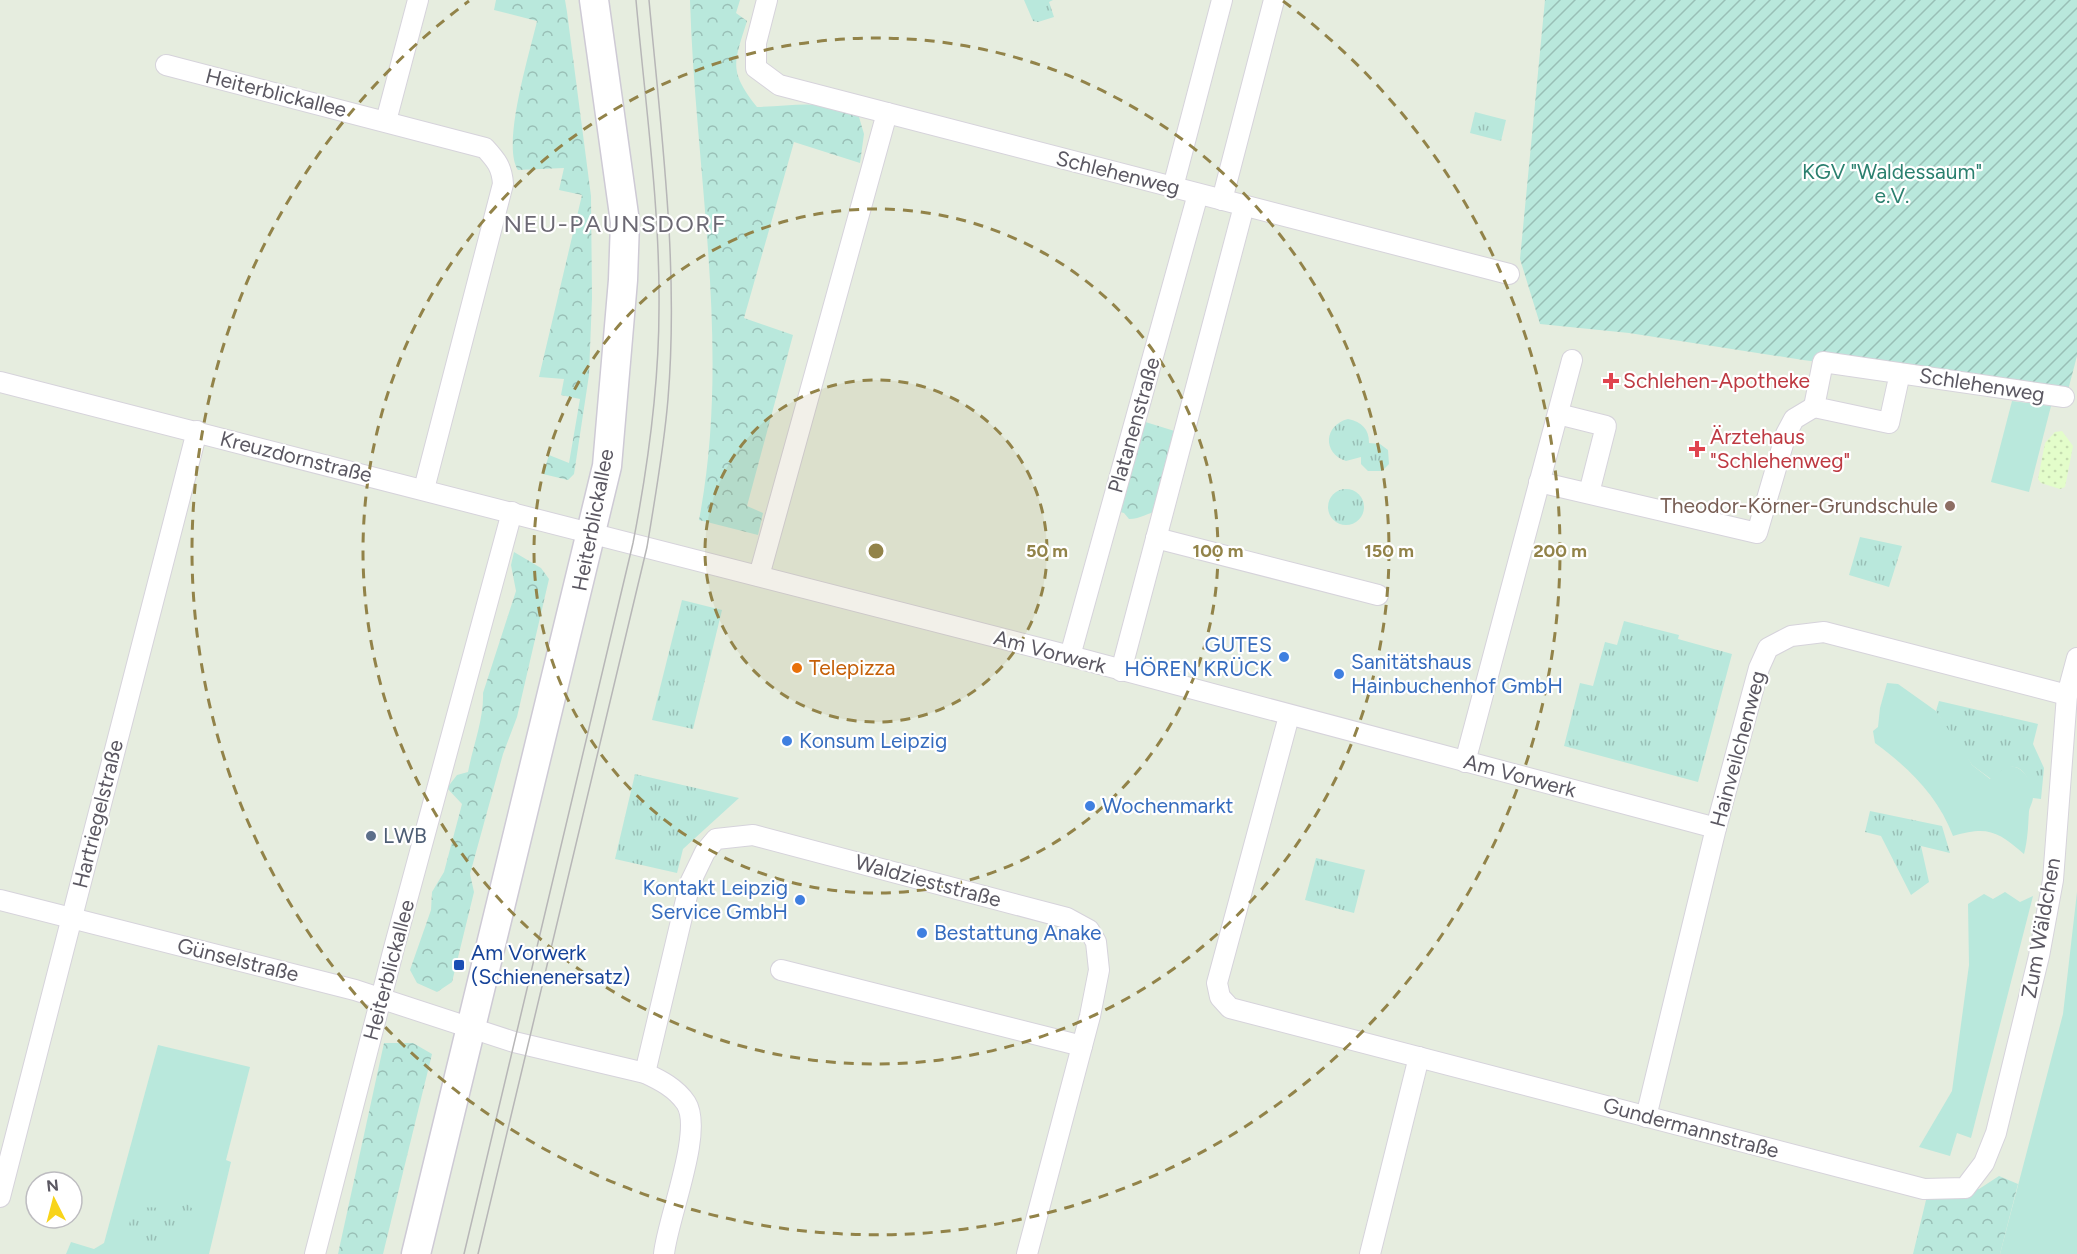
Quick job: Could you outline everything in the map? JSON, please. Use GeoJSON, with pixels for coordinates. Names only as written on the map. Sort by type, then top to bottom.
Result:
{"type":"FeatureCollection","features":[{"type":"Feature","properties":{"kind":"main road","name":"Heiterblickallee"},"geometry":{"type":"LineString","coordinates":[[417,1254],[473,1030],[607,466],[623,280],[625,222],[594,0]]}},
{"type":"Feature","properties":{"kind":"street"},"geometry":{"type":"LineString","coordinates":[[386,121],[418,0]]}},
{"type":"Feature","properties":{"kind":"street","name":"Schlehenweg"},"geometry":{"type":"LineString","coordinates":[[767,0],[756,43],[756,68],[779,85],[1509,274]]}},
{"type":"Feature","properties":{"kind":"street"},"geometry":{"type":"LineString","coordinates":[[1173,187],[1222,0]]}},
{"type":"Feature","properties":{"kind":"street"},"geometry":{"type":"LineString","coordinates":[[1222,200],[1274,0]]}},
{"type":"Feature","properties":{"kind":"street","name":"Heiterblickallee"},"geometry":{"type":"LineString","coordinates":[[166,66],[485,148],[502,170],[503,184],[424,489]]}},
{"type":"Feature","properties":{"kind":"street"},"geometry":{"type":"LineString","coordinates":[[759,576],[887,113]]}},
{"type":"Feature","properties":{"kind":"street","name":"Platanenstraße"},"geometry":{"type":"LineString","coordinates":[[1070,656],[1198,194]]}},
{"type":"Feature","properties":{"kind":"street"},"geometry":{"type":"LineString","coordinates":[[1120,671],[1244,206]]}},
{"type":"Feature","properties":{"kind":"street"},"geometry":{"type":"LineString","coordinates":[[1465,762],[1572,360]]}},
{"type":"Feature","properties":{"kind":"street","name":"Schlehenweg"},"geometry":{"type":"LineString","coordinates":[[1900,373],[1889,423],[1814,407],[1823,362],[1900,373],[2064,397]]}},
{"type":"Feature","properties":{"kind":"street","name":"Kreuzdornstraße"},"geometry":{"type":"LineString","coordinates":[[0,382],[591,532]]}},
{"type":"Feature","properties":{"kind":"street"},"geometry":{"type":"LineString","coordinates":[[1539,482],[1757,533],[1786,434],[1794,419],[1814,407]]}},
{"type":"Feature","properties":{"kind":"street"},"geometry":{"type":"LineString","coordinates":[[1558,414],[1606,426],[1589,493]]}},
{"type":"Feature","properties":{"kind":"street","name":"Hartriegelstraße"},"geometry":{"type":"LineString","coordinates":[[0,1197],[197,431]]}},
{"type":"Feature","properties":{"kind":"street","name":"Heiterblickallee"},"geometry":{"type":"LineString","coordinates":[[315,1254],[512,512]]}},
{"type":"Feature","properties":{"kind":"street","name":"Am Vorwerk"},"geometry":{"type":"LineString","coordinates":[[591,532],[1070,656],[1716,828]]}},
{"type":"Feature","properties":{"kind":"street"},"geometry":{"type":"LineString","coordinates":[[1156,538],[1378,595]]}},
{"type":"Feature","properties":{"kind":"street","name":"Hainveilchenweg"},"geometry":{"type":"LineString","coordinates":[[1646,1117],[1716,828],[1759,668],[1768,648],[1791,636],[1824,632],[2067,695]]}},
{"type":"Feature","properties":{"kind":"street","name":"Zum Wäldchen"},"geometry":{"type":"LineString","coordinates":[[1965,1188],[1984,1163],[1996,1133],[2039,956],[2053,880],[2067,695],[2077,658]]}},
{"type":"Feature","properties":{"kind":"street","name":"Gundermannstraße"},"geometry":{"type":"LineString","coordinates":[[1289,716],[1217,983],[1220,996],[1230,1008],[1924,1189],[1965,1188]]}},
{"type":"Feature","properties":{"kind":"street","name":"Waldzieststraße"},"geometry":{"type":"LineString","coordinates":[[645,1073],[690,883],[705,852],[716,839],[753,835],[1067,918],[1089,930],[1096,942],[1100,970],[1028,1254]]}},
{"type":"Feature","properties":{"kind":"street","name":"Günselstraße"},"geometry":{"type":"LineString","coordinates":[[0,900],[382,997],[473,1030]]}},
{"type":"Feature","properties":{"kind":"street"},"geometry":{"type":"LineString","coordinates":[[781,970],[1082,1046]]}},
{"type":"Feature","properties":{"kind":"street"},"geometry":{"type":"LineString","coordinates":[[473,1030],[645,1073],[666,1082],[687,1104],[690,1132],[664,1254]]}},
{"type":"Feature","properties":{"kind":"street"},"geometry":{"type":"LineString","coordinates":[[1370,1254],[1419,1057]]}},
{"type":"Feature","properties":{"kind":"green space"},"geometry":{"type":"Polygon","coordinates":[[[496,0],[565,0],[567,12],[591,196],[592,298],[589,375],[574,474],[568,480],[543,474],[549,455],[569,463],[580,399],[561,395],[564,379],[539,377],[582,195],[559,190],[564,168],[518,170],[514,158],[515,120],[523,75],[537,21],[494,10],[496,0]]]}},
{"type":"Feature","properties":{"kind":"green space"},"geometry":{"type":"Polygon","coordinates":[[[690,0],[740,0],[736,13],[747,21],[736,66],[741,84],[757,107],[810,104],[835,107],[859,117],[864,134],[860,163],[794,142],[744,318],[793,335],[747,506],[763,513],[758,535],[699,520],[708,456],[712,391],[712,326],[690,0]]]}},
{"type":"Feature","properties":{"kind":"green space"},"geometry":{"type":"Polygon","coordinates":[[[1024,0],[1053,0],[1049,2],[1054,17],[1038,22],[1033,21],[1024,0]]]}},
{"type":"Feature","properties":{"kind":"green space","name":"KGV \"Waldessaum\" e.V."},"geometry":{"type":"Polygon","coordinates":[[[1545,0],[2077,0],[2077,356],[2067,394],[1803,360],[1629,333],[1540,324],[1520,259],[1545,0]]]}},
{"type":"Feature","properties":{"kind":"green space"},"geometry":{"type":"Polygon","coordinates":[[[1475,112],[1506,120],[1501,141],[1470,133],[1475,112]]]}},
{"type":"Feature","properties":{"kind":"green space"},"geometry":{"type":"Polygon","coordinates":[[[2012,401],[2051,406],[2029,492],[1991,482],[2012,401]]]}},
{"type":"Feature","properties":{"kind":"green space"},"geometry":{"type":"Polygon","coordinates":[[[1348,419],[1364,427],[1369,443],[1380,444],[1388,450],[1389,464],[1382,471],[1368,471],[1361,464],[1361,457],[1346,461],[1333,452],[1330,446],[1330,433],[1340,422],[1348,419]]]}},
{"type":"Feature","properties":{"kind":"green space"},"geometry":{"type":"Polygon","coordinates":[[[1139,420],[1181,433],[1160,511],[1129,519],[1124,513],[1113,510],[1139,420]]]}},
{"type":"Feature","properties":{"kind":"green space"},"geometry":{"type":"Polygon","coordinates":[[[1346,489],[1359,494],[1364,507],[1359,520],[1346,525],[1333,520],[1328,507],[1333,494],[1346,489]]]}},
{"type":"Feature","properties":{"kind":"green space"},"geometry":{"type":"Polygon","coordinates":[[[1860,537],[1902,546],[1889,587],[1849,575],[1860,537]]]}},
{"type":"Feature","properties":{"kind":"green space"},"geometry":{"type":"Polygon","coordinates":[[[514,552],[541,568],[549,579],[517,717],[503,754],[470,874],[474,892],[452,982],[437,992],[417,983],[410,970],[431,910],[432,892],[444,872],[462,804],[447,788],[457,775],[468,772],[480,723],[483,693],[516,591],[511,565],[514,552]]]}},
{"type":"Feature","properties":{"kind":"green space"},"geometry":{"type":"Polygon","coordinates":[[[682,600],[722,610],[693,729],[652,720],[682,600]]]}},
{"type":"Feature","properties":{"kind":"green space"},"geometry":{"type":"Polygon","coordinates":[[[1624,621],[1679,635],[1678,639],[1732,654],[1698,782],[1564,746],[1580,683],[1593,686],[1605,642],[1617,645],[1624,621]]]}},
{"type":"Feature","properties":{"kind":"green space"},"geometry":{"type":"Polygon","coordinates":[[[1887,683],[1898,684],[1936,711],[1959,742],[1972,765],[1990,779],[2003,768],[2011,766],[2026,775],[2033,791],[2033,801],[2029,811],[2024,854],[2006,840],[1984,831],[1953,836],[1939,808],[1921,784],[1875,743],[1873,731],[1878,727],[1880,708],[1887,683]]]}},
{"type":"Feature","properties":{"kind":"green space"},"geometry":{"type":"Polygon","coordinates":[[[1939,701],[2038,724],[2033,744],[2044,768],[2041,799],[2033,798],[2028,779],[2019,769],[2007,768],[1991,779],[1972,765],[1936,711],[1939,701]]]}},
{"type":"Feature","properties":{"kind":"green space"},"geometry":{"type":"Polygon","coordinates":[[[635,774],[739,798],[683,849],[677,873],[615,859],[635,774]]]}},
{"type":"Feature","properties":{"kind":"green space"},"geometry":{"type":"Polygon","coordinates":[[[1870,811],[1942,826],[1950,853],[1921,846],[1929,882],[1911,895],[1881,836],[1865,832],[1870,811]]]}},
{"type":"Feature","properties":{"kind":"green space"},"geometry":{"type":"Polygon","coordinates":[[[1316,858],[1365,870],[1354,913],[1305,900],[1316,858]]]}},
{"type":"Feature","properties":{"kind":"green space"},"geometry":{"type":"Polygon","coordinates":[[[2005,892],[2020,902],[2033,896],[1971,1138],[1957,1133],[1950,1156],[1919,1147],[1952,1091],[1969,965],[1968,904],[1984,894],[1993,899],[2005,892]]]}},
{"type":"Feature","properties":{"kind":"green space"},"geometry":{"type":"Polygon","coordinates":[[[2077,892],[2077,1254],[2000,1254],[2063,1014],[2077,892]]]}},
{"type":"Feature","properties":{"kind":"green space"},"geometry":{"type":"Polygon","coordinates":[[[384,1043],[413,1043],[432,1054],[383,1254],[338,1254],[384,1043]]]}},
{"type":"Feature","properties":{"kind":"green space"},"geometry":{"type":"Polygon","coordinates":[[[158,1045],[250,1067],[226,1160],[231,1162],[209,1254],[66,1254],[71,1242],[94,1249],[104,1243],[158,1045]]]}},
{"type":"Feature","properties":{"kind":"green space"},"geometry":{"type":"Polygon","coordinates":[[[1999,1176],[2018,1184],[2000,1254],[1913,1254],[1927,1196],[1979,1189],[1999,1176]]]}},
{"type":"Feature","properties":{"kind":"green space"},"geometry":{"type":"Polygon","coordinates":[[[178,1201],[191,1207],[196,1218],[190,1228],[177,1233],[172,1248],[153,1250],[137,1246],[132,1241],[129,1226],[132,1216],[148,1207],[166,1210],[178,1201]]]}},
{"type":"Feature","properties":{"kind":"sand"},"geometry":{"type":"Polygon","coordinates":[[[2062,431],[2073,446],[2065,487],[2060,489],[2041,483],[2038,479],[2045,443],[2055,432],[2062,431]]]}},
{"type":"Feature","properties":{"kind":"tram line"},"geometry":{"type":"LineString","coordinates":[[464,1254],[633,543],[648,456],[657,368],[659,270],[655,193],[636,0]]}},
{"type":"Feature","properties":{"kind":"tram line"},"geometry":{"type":"LineString","coordinates":[[478,1254],[647,547],[662,454],[671,349],[670,249],[649,0]]}},
{"type":"Feature","properties":{"kind":"place","name":"Schlehen-Apotheke"},"geometry":{"type":"Point","coordinates":[1611,381]}},
{"type":"Feature","properties":{"kind":"place","name":"Ärztehaus \"Schlehenweg\""},"geometry":{"type":"Point","coordinates":[1697,449]}},
{"type":"Feature","properties":{"kind":"place","name":"Theodor-Körner-Grundschule"},"geometry":{"type":"Point","coordinates":[1950,506]}},
{"type":"Feature","properties":{"kind":"place","name":"GUTES HÖREN KRÜCK"},"geometry":{"type":"Point","coordinates":[1284,657]}},
{"type":"Feature","properties":{"kind":"place","name":"Telepizza"},"geometry":{"type":"Point","coordinates":[797,668]}},
{"type":"Feature","properties":{"kind":"place","name":"Sanitätshaus Hainbuchenhof GmbH"},"geometry":{"type":"Point","coordinates":[1339,674]}},
{"type":"Feature","properties":{"kind":"place","name":"Konsum Leipzig"},"geometry":{"type":"Point","coordinates":[787,741]}},
{"type":"Feature","properties":{"kind":"place","name":"Wochenmarkt"},"geometry":{"type":"Point","coordinates":[1090,806]}},
{"type":"Feature","properties":{"kind":"place","name":"LWB"},"geometry":{"type":"Point","coordinates":[371,836]}},
{"type":"Feature","properties":{"kind":"place","name":"Kontakt Leipzig Service GmbH"},"geometry":{"type":"Point","coordinates":[800,900]}},
{"type":"Feature","properties":{"kind":"place","name":"Bestattung Anake"},"geometry":{"type":"Point","coordinates":[922,933]}},
{"type":"Feature","properties":{"kind":"place","name":"Am Vorwerk (Schienenersatz)"},"geometry":{"type":"Point","coordinates":[459,965]}},
{"type":"Feature","properties":{"kind":"district","name":"NEU-PAUNSDORF"},"geometry":{"type":"Point","coordinates":[615,224]}}]}
